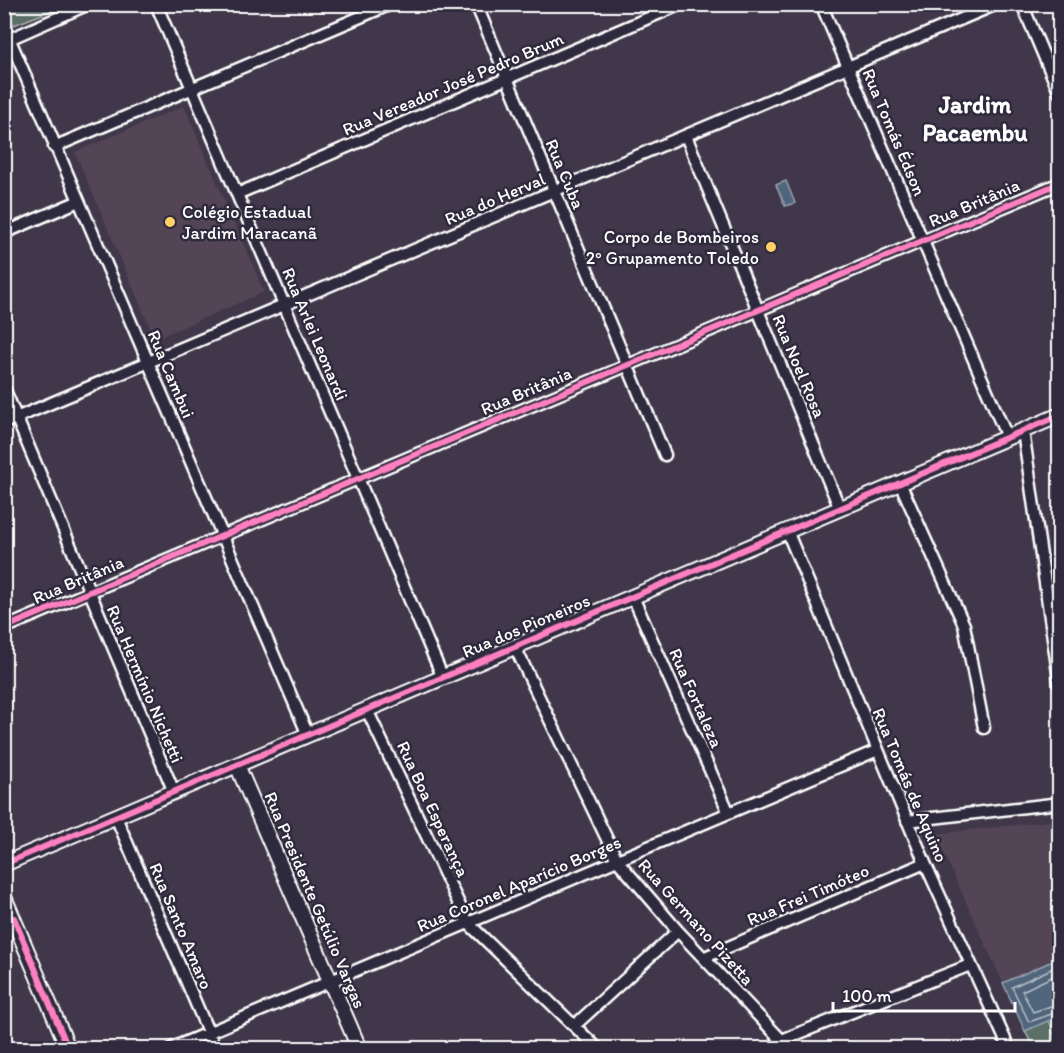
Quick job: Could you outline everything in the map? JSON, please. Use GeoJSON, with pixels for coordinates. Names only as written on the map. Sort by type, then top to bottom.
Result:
{"type":"FeatureCollection","features":[{"type":"Feature","properties":{"kind":"street"},"geometry":{"type":"LineString","coordinates":[[7,40],[89,4]]}},
{"type":"Feature","properties":{"kind":"street","name":"Rua Arlei Leonardi"},"geometry":{"type":"LineString","coordinates":[[156,4],[443,678]]}},
{"type":"Feature","properties":{"kind":"street"},"geometry":{"type":"LineString","coordinates":[[54,147],[391,4]]}},
{"type":"Feature","properties":{"kind":"street","name":"Rua Cuba"},"geometry":{"type":"LineString","coordinates":[[476,4],[664,455]]}},
{"type":"Feature","properties":{"kind":"street","name":"Rua Vereador José Pedro Brum"},"geometry":{"type":"LineString","coordinates":[[237,194],[681,4]]}},
{"type":"Feature","properties":{"kind":"street","name":"Rua Tomás Édson"},"geometry":{"type":"LineString","coordinates":[[821,4],[1007,437]]}},
{"type":"Feature","properties":{"kind":"street","name":"Rua do Herval"},"geometry":{"type":"LineString","coordinates":[[4,423],[998,4]]}},
{"type":"Feature","properties":{"kind":"street"},"geometry":{"type":"LineString","coordinates":[[1022,4],[1059,94]]}},
{"type":"Feature","properties":{"kind":"street","name":"Rua Cambui"},"geometry":{"type":"LineString","coordinates":[[4,26],[7,40],[79,201],[308,735]]}},
{"type":"Feature","properties":{"kind":"street","name":"Rua Noel Rosa"},"geometry":{"type":"LineString","coordinates":[[686,136],[840,509]]}},
{"type":"Feature","properties":{"kind":"street","name":"Rua Britânia"},"geometry":{"type":"LineString","coordinates":[[4,628],[1059,183]]}},
{"type":"Feature","properties":{"kind":"street"},"geometry":{"type":"LineString","coordinates":[[4,233],[79,201]]}},
{"type":"Feature","properties":{"kind":"street","name":"Rua Hermínio Nichetti"},"geometry":{"type":"LineString","coordinates":[[4,388],[174,792]]}},
{"type":"Feature","properties":{"kind":"street","name":"Rua dos Pioneiros"},"geometry":{"type":"LineString","coordinates":[[4,864],[1059,415]]}},
{"type":"Feature","properties":{"kind":"street"},"geometry":{"type":"LineString","coordinates":[[1023,431],[1059,682]]}},
{"type":"Feature","properties":{"kind":"street"},"geometry":{"type":"LineString","coordinates":[[900,483],[964,625],[984,728]]}},
{"type":"Feature","properties":{"kind":"street","name":"Rua Tomás de Aquino"},"geometry":{"type":"LineString","coordinates":[[787,531],[925,863],[1009,1048]]}},
{"type":"Feature","properties":{"kind":"street","name":"Rua Fortaleza"},"geometry":{"type":"LineString","coordinates":[[633,597],[729,813]]}},
{"type":"Feature","properties":{"kind":"street","name":"Rua Germano Pizetta"},"geometry":{"type":"LineString","coordinates":[[515,647],[617,860],[678,931],[785,1044]]}},
{"type":"Feature","properties":{"kind":"street","name":"Rua Boa Esperança"},"geometry":{"type":"LineString","coordinates":[[367,710],[468,923],[597,1048]]}},
{"type":"Feature","properties":{"kind":"street","name":"Rua Coronel Aparício Borges"},"geometry":{"type":"LineString","coordinates":[[172,1048],[878,750]]}},
{"type":"Feature","properties":{"kind":"street","name":"Rua Presidente Getúlio Vargas"},"geometry":{"type":"LineString","coordinates":[[237,765],[359,1048]]}},
{"type":"Feature","properties":{"kind":"street"},"geometry":{"type":"LineString","coordinates":[[907,820],[1059,803]]}},
{"type":"Feature","properties":{"kind":"street","name":"Rua Santo Amaro"},"geometry":{"type":"LineString","coordinates":[[116,817],[215,1048]]}},
{"type":"Feature","properties":{"kind":"street","name":"Rua Frei Timóteo"},"geometry":{"type":"LineString","coordinates":[[705,957],[925,863]]}},
{"type":"Feature","properties":{"kind":"street"},"geometry":{"type":"LineString","coordinates":[[4,897],[9,920],[68,1048]]}},
{"type":"Feature","properties":{"kind":"street"},"geometry":{"type":"LineString","coordinates":[[574,1026],[678,931]]}},
{"type":"Feature","properties":{"kind":"street"},"geometry":{"type":"LineString","coordinates":[[772,1048],[970,966]]}},
{"type":"Feature","properties":{"kind":"shaded area","name":"Colégio Estadual Jardim Maracanã"},"geometry":{"type":"Polygon","coordinates":[[[184,106],[264,292],[155,339],[75,152],[184,106]]]}},
{"type":"Feature","properties":{"kind":"shaded area"},"geometry":{"type":"Polygon","coordinates":[[[1059,820],[1059,958],[1003,983],[935,834],[1059,820]]]}},
{"type":"Feature","properties":{"kind":"green space"},"geometry":{"type":"Polygon","coordinates":[[[5,5],[66,5],[14,25],[5,5]]]}},
{"type":"Feature","properties":{"kind":"green space"},"geometry":{"type":"Polygon","coordinates":[[[1049,1020],[1059,1048],[1034,1048],[1025,1031],[1049,1020]]]}},
{"type":"Feature","properties":{"kind":"water"},"geometry":{"type":"Polygon","coordinates":[[[786,181],[795,203],[785,206],[776,185],[786,181]]]}},
{"type":"Feature","properties":{"kind":"water"},"geometry":{"type":"Polygon","coordinates":[[[1059,958],[1059,1016],[1025,1031],[1003,983],[1059,958]]]}},
{"type":"Feature","properties":{"kind":"cycle path"},"geometry":{"type":"LineString","coordinates":[[4,628],[1060,183]]}},
{"type":"Feature","properties":{"kind":"cycle path"},"geometry":{"type":"LineString","coordinates":[[4,864],[1060,415]]}},
{"type":"Feature","properties":{"kind":"cycle path"},"geometry":{"type":"LineString","coordinates":[[14,918],[68,1048]]}},
{"type":"Feature","properties":{"kind":"place","name":"Colégio Estadual Jardim Maracanã"},"geometry":{"type":"Point","coordinates":[170,222]}},
{"type":"Feature","properties":{"kind":"place","name":"Corpo de Bombeiros 2º Grupamento Toledo"},"geometry":{"type":"Point","coordinates":[771,247]}},
{"type":"Feature","properties":{"kind":"district","name":"Jardim Pacaembu"},"geometry":{"type":"Point","coordinates":[975,118]}}]}
